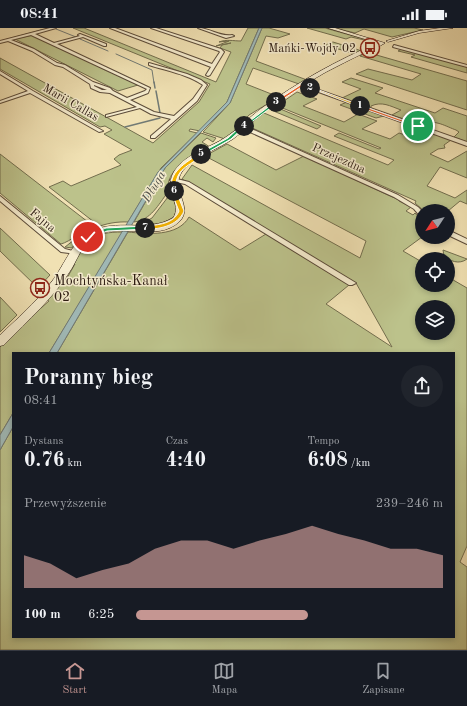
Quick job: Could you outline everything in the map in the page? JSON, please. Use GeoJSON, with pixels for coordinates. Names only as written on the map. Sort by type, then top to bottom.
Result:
{"type":"FeatureCollection","features":[{"type":"Feature","properties":{"kind":"street"},"geometry":{"type":"LineString","coordinates":[[0,42],[54,28]]}},
{"type":"Feature","properties":{"kind":"street"},"geometry":{"type":"LineString","coordinates":[[112,28],[213,66]]}},
{"type":"Feature","properties":{"kind":"street"},"geometry":{"type":"LineString","coordinates":[[153,28],[219,49],[222,52],[208,75]]}},
{"type":"Feature","properties":{"kind":"street"},"geometry":{"type":"LineString","coordinates":[[200,28],[226,37],[232,36]]}},
{"type":"Feature","properties":{"kind":"street"},"geometry":{"type":"LineString","coordinates":[[330,28],[385,43],[396,43],[419,32],[451,28]]}},
{"type":"Feature","properties":{"kind":"street"},"geometry":{"type":"LineString","coordinates":[[32,34],[149,89],[148,92],[126,100]]}},
{"type":"Feature","properties":{"kind":"street"},"geometry":{"type":"LineString","coordinates":[[80,34],[105,45]]}},
{"type":"Feature","properties":{"kind":"street"},"geometry":{"type":"LineString","coordinates":[[55,44],[84,36]]}},
{"type":"Feature","properties":{"kind":"street"},"geometry":{"type":"LineString","coordinates":[[44,39],[53,37]]}},
{"type":"Feature","properties":{"kind":"street"},"geometry":{"type":"LineString","coordinates":[[8,40],[26,49],[26,52],[31,55],[41,56],[56,64],[56,68],[63,72],[73,73],[92,83],[91,86],[96,89],[111,92],[155,114],[175,118]]}},
{"type":"Feature","properties":{"kind":"street"},"geometry":{"type":"LineString","coordinates":[[157,45],[168,42]]}},
{"type":"Feature","properties":{"kind":"street"},"geometry":{"type":"LineString","coordinates":[[0,342],[57,281],[83,240],[93,234],[106,230],[165,225],[179,217],[181,211],[174,193],[173,180],[184,165],[229,139],[267,107],[303,85],[329,70],[385,43],[396,43],[407,49],[467,66]]}},
{"type":"Feature","properties":{"kind":"street"},"geometry":{"type":"LineString","coordinates":[[180,54],[191,50]]}},
{"type":"Feature","properties":{"kind":"street"},"geometry":{"type":"LineString","coordinates":[[150,64],[166,71],[178,72],[205,84],[195,100],[153,137]]}},
{"type":"Feature","properties":{"kind":"street","name":"Marii Callas"},"geometry":{"type":"LineString","coordinates":[[0,72],[101,131]]}},
{"type":"Feature","properties":{"kind":"street"},"geometry":{"type":"LineString","coordinates":[[303,85],[467,144]]}},
{"type":"Feature","properties":{"kind":"street"},"geometry":{"type":"LineString","coordinates":[[0,102],[31,91]]}},
{"type":"Feature","properties":{"kind":"street"},"geometry":{"type":"LineString","coordinates":[[108,116],[140,107]]}},
{"type":"Feature","properties":{"kind":"street","name":"Przejezdna"},"geometry":{"type":"LineString","coordinates":[[243,127],[396,196],[415,207]]}},
{"type":"Feature","properties":{"kind":"street"},"geometry":{"type":"LineString","coordinates":[[173,180],[187,183],[352,283]]}},
{"type":"Feature","properties":{"kind":"street","name":"Fajna"},"geometry":{"type":"LineString","coordinates":[[0,198],[63,251],[75,254]]}},
{"type":"Feature","properties":{"kind":"street"},"geometry":{"type":"LineString","coordinates":[[455,236],[467,242]]}},
{"type":"Feature","properties":{"kind":"green space"},"geometry":{"type":"Polygon","coordinates":[[[73,28],[84,28],[216,82],[231,52],[220,48],[222,45],[231,43],[216,46],[229,41],[219,42],[227,40],[241,41],[248,28],[259,28],[227,102],[200,131],[190,129],[189,131],[197,133],[161,168],[128,222],[112,223],[89,231],[77,241],[72,248],[65,247],[92,226],[94,222],[49,187],[63,181],[71,186],[121,165],[114,159],[119,155],[132,150],[104,134],[112,130],[105,126],[100,127],[0,69],[0,58],[153,143],[199,102],[210,84],[73,28]]]}},
{"type":"Feature","properties":{"kind":"green space"},"geometry":{"type":"Polygon","coordinates":[[[262,28],[269,28],[290,34],[278,38],[266,36],[256,61],[307,80],[299,84],[253,68],[246,84],[279,97],[249,115],[243,123],[225,139],[203,132],[230,103],[262,28]]]}},
{"type":"Feature","properties":{"kind":"green space"},"geometry":{"type":"Polygon","coordinates":[[[307,28],[325,28],[378,43],[351,37],[346,39],[307,28]]]}},
{"type":"Feature","properties":{"kind":"green space"},"geometry":{"type":"Polygon","coordinates":[[[335,28],[414,28],[423,30],[392,37],[364,29],[355,33],[335,28]]]}},
{"type":"Feature","properties":{"kind":"green space"},"geometry":{"type":"Polygon","coordinates":[[[33,35],[138,85],[118,91],[15,39],[33,35]]]}},
{"type":"Feature","properties":{"kind":"green space"},"geometry":{"type":"Polygon","coordinates":[[[333,42],[362,51],[355,54],[325,45],[333,42]]]}},
{"type":"Feature","properties":{"kind":"green space"},"geometry":{"type":"Polygon","coordinates":[[[402,49],[467,67],[467,73],[411,57],[415,55],[398,51],[402,49]]]}},
{"type":"Feature","properties":{"kind":"green space"},"geometry":{"type":"Polygon","coordinates":[[[366,52],[467,81],[467,110],[356,74],[368,69],[412,80],[421,74],[360,56],[366,52]]]}},
{"type":"Feature","properties":{"kind":"green space"},"geometry":{"type":"Polygon","coordinates":[[[351,78],[383,88],[375,93],[435,113],[443,108],[467,116],[467,142],[454,137],[459,132],[444,125],[432,122],[425,125],[426,127],[392,115],[401,110],[390,106],[379,104],[371,106],[371,108],[342,98],[361,89],[342,82],[351,78]]]}},
{"type":"Feature","properties":{"kind":"green space"},"geometry":{"type":"Polygon","coordinates":[[[297,92],[317,99],[303,106],[344,122],[358,114],[377,121],[362,129],[390,139],[399,133],[415,138],[421,129],[451,140],[444,145],[445,148],[438,149],[430,154],[448,162],[467,151],[467,178],[440,167],[427,186],[455,198],[467,190],[467,204],[460,201],[455,205],[416,204],[416,201],[250,127],[253,121],[264,113],[388,165],[394,160],[334,136],[339,133],[379,149],[381,148],[280,107],[282,106],[281,103],[297,92]]]}},
{"type":"Feature","properties":{"kind":"green space"},"geometry":{"type":"Polygon","coordinates":[[[347,102],[384,116],[376,118],[340,105],[347,102]]]}},
{"type":"Feature","properties":{"kind":"green space"},"geometry":{"type":"Polygon","coordinates":[[[278,108],[321,126],[317,129],[271,110],[278,108]]]}},
{"type":"Feature","properties":{"kind":"green space"},"geometry":{"type":"Polygon","coordinates":[[[201,133],[216,138],[213,142],[207,138],[202,142],[210,147],[181,164],[171,176],[168,184],[168,192],[157,207],[150,215],[140,221],[134,222],[165,168],[201,133]]]}},
{"type":"Feature","properties":{"kind":"green space"},"geometry":{"type":"Polygon","coordinates":[[[227,144],[276,170],[304,156],[399,200],[411,207],[406,211],[413,215],[415,213],[415,242],[403,251],[415,258],[415,292],[455,292],[455,281],[467,288],[467,546],[460,562],[467,567],[467,650],[0,650],[0,450],[12,429],[12,638],[455,638],[455,352],[58,352],[128,232],[162,233],[178,228],[189,217],[240,250],[266,234],[349,285],[326,304],[392,347],[356,283],[182,179],[192,165],[360,258],[366,241],[205,156],[227,144]]]}},
{"type":"Feature","properties":{"kind":"green space"},"geometry":{"type":"Polygon","coordinates":[[[0,154],[88,222],[84,229],[73,238],[61,244],[0,193],[0,154]]]}},
{"type":"Feature","properties":{"kind":"green space"},"geometry":{"type":"Polygon","coordinates":[[[171,193],[177,209],[174,217],[161,224],[139,225],[152,218],[171,193]]]}},
{"type":"Feature","properties":{"kind":"green space"},"geometry":{"type":"Polygon","coordinates":[[[0,228],[50,275],[38,288],[0,251],[0,228]]]}},
{"type":"Feature","properties":{"kind":"green space"},"geometry":{"type":"Polygon","coordinates":[[[123,232],[50,352],[12,352],[12,415],[0,435],[0,347],[15,331],[49,301],[47,300],[67,278],[75,264],[73,263],[83,248],[98,235],[123,232]]]}},
{"type":"Feature","properties":{"kind":"green space"},"geometry":{"type":"Polygon","coordinates":[[[455,254],[467,259],[461,262],[455,262],[455,254]]]}},
{"type":"Feature","properties":{"kind":"green space"},"geometry":{"type":"Polygon","coordinates":[[[0,297],[17,315],[0,332],[0,297]]]}},
{"type":"Feature","properties":{"kind":"water","name":"Długa"},"geometry":{"type":"Polygon","coordinates":[[[259,28],[262,28],[230,103],[165,168],[58,352],[50,352],[158,172],[227,102],[259,28]]]}},
{"type":"Feature","properties":{"kind":"water"},"geometry":{"type":"Polygon","coordinates":[[[12,415],[12,429],[0,450],[0,435],[12,415]]]}},
{"type":"Feature","properties":{"kind":"waterway"},"geometry":{"type":"LineString","coordinates":[[0,41],[49,28]]}},
{"type":"Feature","properties":{"kind":"waterway"},"geometry":{"type":"LineString","coordinates":[[56,29],[76,37]]}},
{"type":"Feature","properties":{"kind":"waterway"},"geometry":{"type":"LineString","coordinates":[[80,39],[108,51]]}},
{"type":"Feature","properties":{"kind":"waterway"},"geometry":{"type":"LineString","coordinates":[[116,54],[152,70],[154,83]]}},
{"type":"Feature","properties":{"kind":"waterway"},"geometry":{"type":"LineString","coordinates":[[154,82],[155,88]]}},
{"type":"Feature","properties":{"kind":"waterway"},"geometry":{"type":"LineString","coordinates":[[156,91],[160,113]]}},
{"type":"Feature","properties":{"kind":"waterway"},"geometry":{"type":"LineString","coordinates":[[125,127],[160,118]]}},
{"type":"Feature","properties":{"kind":"place","name":"Mańki-Wojdy 02"},"geometry":{"type":"Point","coordinates":[370,48]}},
{"type":"Feature","properties":{"kind":"place","name":"Mochtyńska-Kanał 02"},"geometry":{"type":"Point","coordinates":[40,288]}},
{"type":"Feature","properties":{"kind":"route"},"geometry":{"type":"LineString","coordinates":[[88,237],[99,231],[160,227],[170,224],[179,217],[181,211],[172,183],[180,168],[206,151],[229,139],[267,107],[303,85],[418,126]]}}]}
